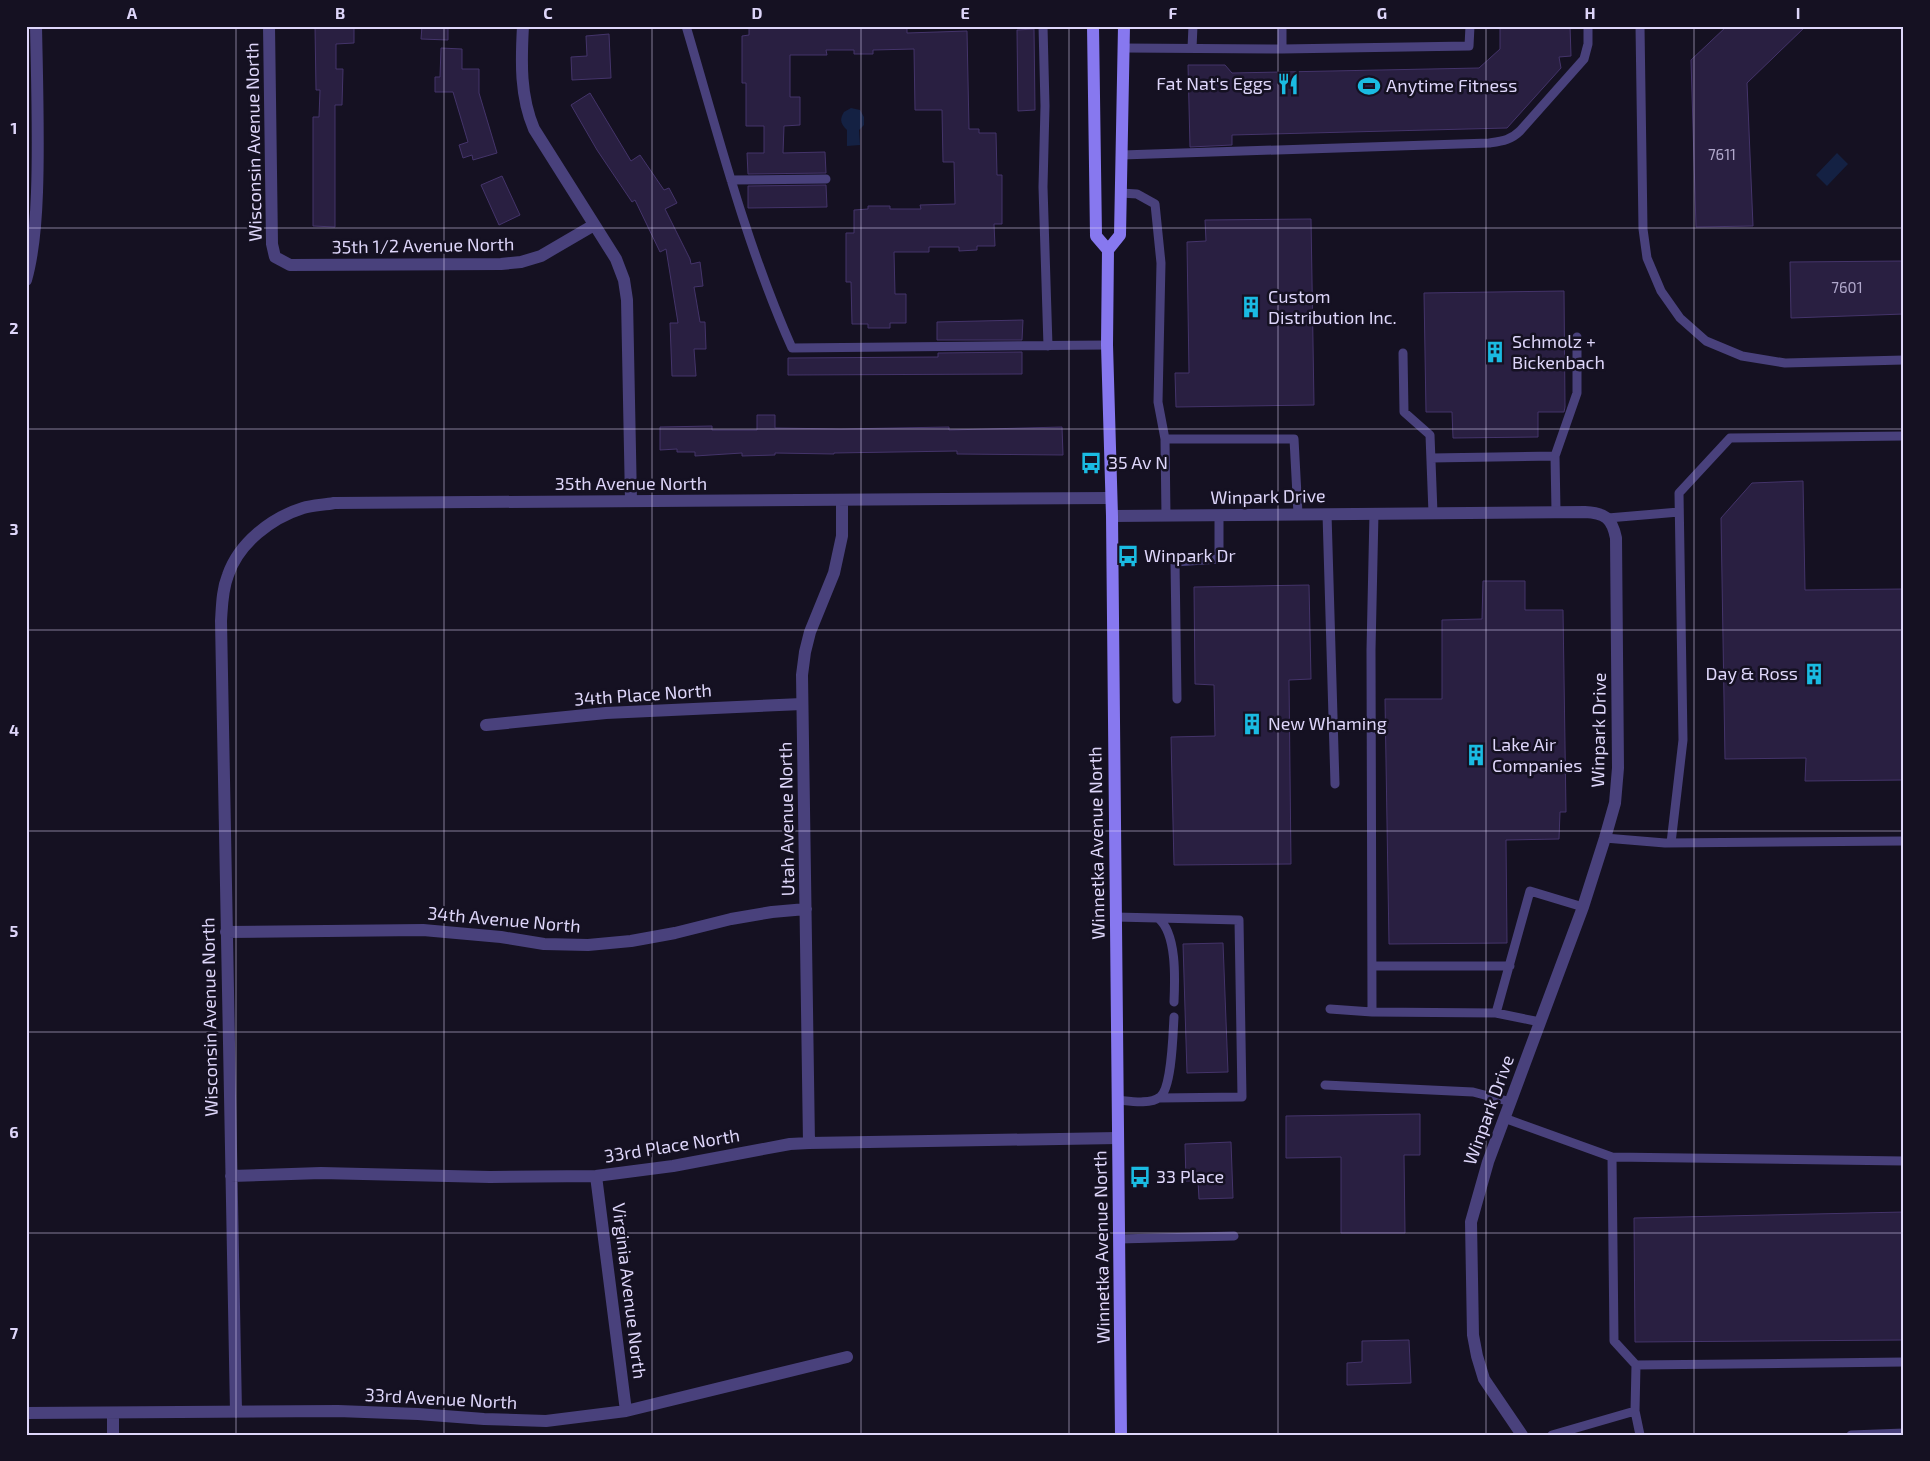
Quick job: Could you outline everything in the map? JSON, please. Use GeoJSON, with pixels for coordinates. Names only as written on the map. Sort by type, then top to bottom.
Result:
{"type":"FeatureCollection","features":[{"type":"Feature","properties":{"kind":"main road"},"geometry":{"type":"LineString","coordinates":[[1094,26],[1096,236],[1108,250]]}},
{"type":"Feature","properties":{"kind":"main road","name":"Winnetka Avenue North"},"geometry":{"type":"LineString","coordinates":[[1121,1435],[1112,516],[1107,345],[1108,250],[1120,235],[1124,26]]}},
{"type":"Feature","properties":{"kind":"street"},"geometry":{"type":"LineString","coordinates":[[26,280],[36,218],[38,165],[36,26]]}},
{"type":"Feature","properties":{"kind":"street","name":"Wisconsin Avenue North"},"geometry":{"type":"LineString","coordinates":[[269,26],[272,244],[275,257]]}},
{"type":"Feature","properties":{"kind":"street"},"geometry":{"type":"LineString","coordinates":[[523,26],[523,94],[534,130],[616,259],[624,280],[627,300],[632,501]]}},
{"type":"Feature","properties":{"kind":"street","name":"35th 1/2 Avenue North"},"geometry":{"type":"LineString","coordinates":[[275,257],[290,265],[501,264],[521,262],[541,256],[594,225]]}},
{"type":"Feature","properties":{"kind":"street","name":"35th Avenue North"},"geometry":{"type":"LineString","coordinates":[[221,621],[222,597],[228,575],[240,554],[255,536],[277,518],[305,507],[334,503],[1110,498]]}},
{"type":"Feature","properties":{"kind":"street","name":"Utah Avenue North"},"geometry":{"type":"LineString","coordinates":[[810,1143],[802,675],[810,632],[834,573],[842,536],[842,500]]}},
{"type":"Feature","properties":{"kind":"street","name":"Winpark Drive"},"geometry":{"type":"LineString","coordinates":[[1112,516],[1556,511],[1597,512],[1608,518],[1614,526],[1616,538],[1618,768],[1615,804],[1583,907],[1504,1118],[1477,1196],[1471,1222],[1473,1335],[1477,1356],[1484,1379],[1522,1435]]}},
{"type":"Feature","properties":{"kind":"street","name":"Wisconsin Avenue North"},"geometry":{"type":"LineString","coordinates":[[221,621],[230,1176],[236,1412]]}},
{"type":"Feature","properties":{"kind":"street","name":"34th Place North"},"geometry":{"type":"LineString","coordinates":[[486,725],[606,713],[802,704]]}},
{"type":"Feature","properties":{"kind":"street","name":"34th Avenue North"},"geometry":{"type":"LineString","coordinates":[[226,932],[423,930],[501,937],[544,944],[588,945],[631,942],[731,919],[772,912],[806,909]]}},
{"type":"Feature","properties":{"kind":"street","name":"33rd Place North"},"geometry":{"type":"LineString","coordinates":[[230,1176],[321,1173],[509,1177],[596,1176],[673,1166],[790,1144],[1118,1138]]}},
{"type":"Feature","properties":{"kind":"street","name":"Virginia Avenue North"},"geometry":{"type":"LineString","coordinates":[[596,1176],[626,1411]]}},
{"type":"Feature","properties":{"kind":"street","name":"33rd Avenue North"},"geometry":{"type":"LineString","coordinates":[[26,1413],[338,1411],[418,1414],[484,1420],[546,1421],[626,1411],[847,1357]]}},
{"type":"Feature","properties":{"kind":"street"},"geometry":{"type":"LineString","coordinates":[[113,1413],[113,1435]]}},
{"type":"Feature","properties":{"kind":"lane"},"geometry":{"type":"LineString","coordinates":[[686,26],[731,180],[750,237],[792,348],[1107,345]]}},
{"type":"Feature","properties":{"kind":"lane"},"geometry":{"type":"LineString","coordinates":[[1044,26],[1043,187],[1048,346]]}},
{"type":"Feature","properties":{"kind":"lane"},"geometry":{"type":"LineString","coordinates":[[1192,26],[1192,48]]}},
{"type":"Feature","properties":{"kind":"lane"},"geometry":{"type":"LineString","coordinates":[[1282,26],[1282,49]]}},
{"type":"Feature","properties":{"kind":"lane"},"geometry":{"type":"LineString","coordinates":[[1124,48],[1282,49],[1469,46],[1470,26]]}},
{"type":"Feature","properties":{"kind":"lane"},"geometry":{"type":"LineString","coordinates":[[1122,155],[1490,143],[1514,138],[1584,59],[1588,44],[1588,26]]}},
{"type":"Feature","properties":{"kind":"lane"},"geometry":{"type":"LineString","coordinates":[[1640,26],[1643,229],[1647,258],[1661,291],[1680,318],[1706,341],[1742,356],[1786,363],[1904,360]]}},
{"type":"Feature","properties":{"kind":"lane"},"geometry":{"type":"LineString","coordinates":[[731,180],[826,179]]}},
{"type":"Feature","properties":{"kind":"lane"},"geometry":{"type":"LineString","coordinates":[[1121,193],[1137,194],[1155,204],[1160,263],[1158,402],[1165,439],[1166,516]]}},
{"type":"Feature","properties":{"kind":"lane"},"geometry":{"type":"LineString","coordinates":[[1556,511],[1555,456],[1576,393],[1577,337]]}},
{"type":"Feature","properties":{"kind":"lane"},"geometry":{"type":"LineString","coordinates":[[1403,353],[1404,412],[1430,435],[1433,513]]}},
{"type":"Feature","properties":{"kind":"lane"},"geometry":{"type":"LineString","coordinates":[[1671,842],[1683,740],[1679,493],[1730,438],[1904,436]]}},
{"type":"Feature","properties":{"kind":"lane"},"geometry":{"type":"LineString","coordinates":[[1165,439],[1294,439],[1298,514]]}},
{"type":"Feature","properties":{"kind":"lane"},"geometry":{"type":"LineString","coordinates":[[1431,458],[1555,456]]}},
{"type":"Feature","properties":{"kind":"lane"},"geometry":{"type":"LineString","coordinates":[[1608,518],[1679,512]]}},
{"type":"Feature","properties":{"kind":"lane"},"geometry":{"type":"LineString","coordinates":[[1327,514],[1335,784]]}},
{"type":"Feature","properties":{"kind":"lane"},"geometry":{"type":"LineString","coordinates":[[1372,1012],[1371,699],[1374,514]]}},
{"type":"Feature","properties":{"kind":"lane"},"geometry":{"type":"LineString","coordinates":[[1177,699],[1175,562],[1219,559],[1219,515]]}},
{"type":"Feature","properties":{"kind":"lane"},"geometry":{"type":"LineString","coordinates":[[1605,838],[1671,842],[1904,841]]}},
{"type":"Feature","properties":{"kind":"lane"},"geometry":{"type":"LineString","coordinates":[[1496,1013],[1530,891],[1583,907]]}},
{"type":"Feature","properties":{"kind":"lane"},"geometry":{"type":"LineString","coordinates":[[1115,917],[1239,920],[1242,1097],[1160,1098],[1151,1101],[1117,1100]]}},
{"type":"Feature","properties":{"kind":"lane"},"geometry":{"type":"LineString","coordinates":[[1158,918],[1168,930],[1174,969],[1174,1002]]}},
{"type":"Feature","properties":{"kind":"lane"},"geometry":{"type":"LineString","coordinates":[[1372,966],[1510,966]]}},
{"type":"Feature","properties":{"kind":"lane"},"geometry":{"type":"LineString","coordinates":[[1330,1009],[1372,1012],[1496,1013],[1540,1022]]}},
{"type":"Feature","properties":{"kind":"lane"},"geometry":{"type":"LineString","coordinates":[[1160,1098],[1164,1091],[1170,1064],[1174,1017]]}},
{"type":"Feature","properties":{"kind":"lane"},"geometry":{"type":"LineString","coordinates":[[1325,1086],[1473,1092],[1511,1102]]}},
{"type":"Feature","properties":{"kind":"lane"},"geometry":{"type":"LineString","coordinates":[[1504,1118],[1612,1157],[1904,1161]]}},
{"type":"Feature","properties":{"kind":"lane"},"geometry":{"type":"LineString","coordinates":[[1612,1157],[1614,1341],[1636,1365],[1635,1411],[1640,1435]]}},
{"type":"Feature","properties":{"kind":"lane"},"geometry":{"type":"LineString","coordinates":[[1119,1239],[1234,1236]]}},
{"type":"Feature","properties":{"kind":"lane"},"geometry":{"type":"LineString","coordinates":[[1636,1365],[1904,1362]]}},
{"type":"Feature","properties":{"kind":"lane"},"geometry":{"type":"LineString","coordinates":[[1552,1435],[1635,1411]]}},
{"type":"Feature","properties":{"kind":"lane"},"geometry":{"type":"LineString","coordinates":[[1851,1435],[1904,1433]]}},
{"type":"Feature","properties":{"kind":"water"},"geometry":{"type":"Polygon","coordinates":[[[851,108],[860,110],[864,117],[864,125],[859,130],[860,145],[847,146],[847,130],[841,120],[844,112],[851,108]]]}},
{"type":"Feature","properties":{"kind":"water"},"geometry":{"type":"Polygon","coordinates":[[[1837,153],[1848,164],[1827,186],[1816,175],[1837,153]]]}},
{"type":"Feature","properties":{"kind":"building"},"geometry":{"type":"Polygon","coordinates":[[[315,26],[354,26],[354,43],[336,44],[336,69],[343,69],[342,105],[335,105],[335,227],[313,226],[313,117],[319,117],[320,90],[316,90],[315,26]]]}},
{"type":"Feature","properties":{"kind":"building"},"geometry":{"type":"Polygon","coordinates":[[[422,26],[448,26],[448,40],[421,39],[422,26]]]}},
{"type":"Feature","properties":{"kind":"building"},"geometry":{"type":"Polygon","coordinates":[[[749,26],[907,26],[907,33],[967,31],[969,129],[979,129],[979,133],[996,133],[997,175],[1002,175],[1002,224],[994,224],[995,246],[977,246],[977,250],[959,251],[959,247],[929,247],[929,252],[894,252],[895,294],[906,294],[906,323],[890,323],[890,328],[868,328],[868,324],[852,324],[851,282],[846,282],[846,233],[854,233],[854,210],[868,209],[868,206],[890,206],[890,209],[921,209],[920,205],[955,204],[954,162],[943,162],[942,110],[915,110],[914,49],[873,50],[873,54],[854,54],[854,50],[826,50],[827,55],[790,55],[790,97],[800,97],[800,125],[784,126],[783,153],[825,152],[826,173],[748,174],[747,153],[764,153],[764,126],[746,126],[746,83],[742,83],[742,36],[749,35],[749,26]]]}},
{"type":"Feature","properties":{"kind":"building"},"geometry":{"type":"Polygon","coordinates":[[[1500,26],[1570,26],[1571,56],[1559,57],[1561,68],[1507,128],[1232,135],[1232,145],[1190,147],[1188,65],[1225,65],[1232,73],[1479,68],[1500,49],[1500,26]]]}},
{"type":"Feature","properties":{"kind":"building"},"geometry":{"type":"Polygon","coordinates":[[[1727,26],[1806,26],[1747,83],[1753,226],[1696,227],[1691,60],[1727,26]]]}},
{"type":"Feature","properties":{"kind":"building"},"geometry":{"type":"Polygon","coordinates":[[[1034,29],[1035,110],[1018,111],[1017,30],[1034,29]]]}},
{"type":"Feature","properties":{"kind":"building"},"geometry":{"type":"Polygon","coordinates":[[[609,34],[611,78],[572,80],[571,57],[587,56],[586,36],[609,34]]]}},
{"type":"Feature","properties":{"kind":"building"},"geometry":{"type":"Polygon","coordinates":[[[441,48],[462,49],[462,69],[479,69],[479,93],[497,153],[473,160],[472,155],[463,158],[459,145],[468,142],[453,92],[435,92],[435,77],[440,77],[441,48]]]}},
{"type":"Feature","properties":{"kind":"building"},"geometry":{"type":"Polygon","coordinates":[[[590,93],[631,161],[640,155],[664,190],[669,188],[677,203],[665,209],[691,264],[700,262],[703,286],[694,287],[700,322],[705,322],[706,349],[694,349],[696,376],[672,376],[670,323],[678,323],[666,249],[660,252],[635,200],[632,202],[597,150],[571,105],[590,93]]]}},
{"type":"Feature","properties":{"kind":"building"},"geometry":{"type":"Polygon","coordinates":[[[502,176],[520,215],[499,225],[481,185],[502,176]]]}},
{"type":"Feature","properties":{"kind":"building"},"geometry":{"type":"Polygon","coordinates":[[[826,185],[827,207],[748,208],[748,186],[826,185]]]}},
{"type":"Feature","properties":{"kind":"building","name":"Custom Distribution Inc."},"geometry":{"type":"Polygon","coordinates":[[[1311,219],[1314,405],[1176,407],[1175,373],[1189,373],[1187,242],[1206,241],[1205,220],[1311,219]]]}},
{"type":"Feature","properties":{"kind":"building"},"geometry":{"type":"Polygon","coordinates":[[[1904,261],[1904,314],[1791,318],[1790,262],[1904,261]]]}},
{"type":"Feature","properties":{"kind":"building","name":"Schmolz + Bickenbach"},"geometry":{"type":"Polygon","coordinates":[[[1564,291],[1564,412],[1538,412],[1538,437],[1453,438],[1452,412],[1426,412],[1424,293],[1564,291]]]}},
{"type":"Feature","properties":{"kind":"building"},"geometry":{"type":"Polygon","coordinates":[[[1023,320],[1022,340],[937,340],[937,322],[1023,320]]]}},
{"type":"Feature","properties":{"kind":"building"},"geometry":{"type":"Polygon","coordinates":[[[1022,352],[1022,374],[788,375],[788,358],[938,357],[938,353],[1022,352]]]}},
{"type":"Feature","properties":{"kind":"building"},"geometry":{"type":"Polygon","coordinates":[[[757,415],[775,415],[775,428],[949,427],[949,430],[1062,427],[1063,455],[957,454],[957,451],[834,454],[775,453],[775,455],[742,456],[742,453],[695,456],[695,452],[677,452],[677,449],[660,450],[660,427],[712,426],[712,430],[757,430],[757,415]]]}},
{"type":"Feature","properties":{"kind":"building","name":"Day & Ross"},"geometry":{"type":"Polygon","coordinates":[[[1803,481],[1805,590],[1904,589],[1904,780],[1805,781],[1806,758],[1725,759],[1721,518],[1752,483],[1803,481]]]}},
{"type":"Feature","properties":{"kind":"building","name":"Lake Air Companies"},"geometry":{"type":"Polygon","coordinates":[[[1483,581],[1525,581],[1525,610],[1563,610],[1566,812],[1560,812],[1559,839],[1506,840],[1507,943],[1389,944],[1385,699],[1442,699],[1442,620],[1482,619],[1483,581]]]}},
{"type":"Feature","properties":{"kind":"building","name":"New Whaming"},"geometry":{"type":"Polygon","coordinates":[[[1309,585],[1311,679],[1289,680],[1291,864],[1174,865],[1171,737],[1215,736],[1214,685],[1195,684],[1194,587],[1309,585]]]}},
{"type":"Feature","properties":{"kind":"building"},"geometry":{"type":"Polygon","coordinates":[[[1223,943],[1228,1072],[1187,1073],[1183,944],[1223,943]]]}},
{"type":"Feature","properties":{"kind":"building"},"geometry":{"type":"Polygon","coordinates":[[[1420,1114],[1420,1155],[1404,1155],[1405,1233],[1341,1233],[1341,1157],[1286,1158],[1286,1116],[1420,1114]]]}},
{"type":"Feature","properties":{"kind":"building"},"geometry":{"type":"Polygon","coordinates":[[[1231,1142],[1233,1198],[1199,1199],[1198,1181],[1186,1181],[1185,1144],[1231,1142]]]}},
{"type":"Feature","properties":{"kind":"building"},"geometry":{"type":"Polygon","coordinates":[[[1904,1212],[1904,1340],[1635,1342],[1634,1218],[1904,1212]]]}},
{"type":"Feature","properties":{"kind":"building"},"geometry":{"type":"Polygon","coordinates":[[[1409,1340],[1411,1383],[1347,1385],[1347,1363],[1362,1362],[1362,1341],[1409,1340]]]}},
{"type":"Feature","properties":{"kind":"place","name":"Fat Nat's Eggs"},"geometry":{"type":"Point","coordinates":[1288,84]}},
{"type":"Feature","properties":{"kind":"place","name":"Anytime Fitness"},"geometry":{"type":"Point","coordinates":[1369,86]}},
{"type":"Feature","properties":{"kind":"place","name":"Custom Distribution Inc."},"geometry":{"type":"Point","coordinates":[1251,307]}},
{"type":"Feature","properties":{"kind":"place","name":"Schmolz + Bickenbach"},"geometry":{"type":"Point","coordinates":[1495,352]}},
{"type":"Feature","properties":{"kind":"place","name":"35 Av N"},"geometry":{"type":"Point","coordinates":[1091,463]}},
{"type":"Feature","properties":{"kind":"place","name":"Winpark Dr"},"geometry":{"type":"Point","coordinates":[1128,556]}},
{"type":"Feature","properties":{"kind":"place","name":"Day & Ross"},"geometry":{"type":"Point","coordinates":[1814,674]}},
{"type":"Feature","properties":{"kind":"place","name":"New Whaming"},"geometry":{"type":"Point","coordinates":[1252,724]}},
{"type":"Feature","properties":{"kind":"place","name":"Lake Air Companies"},"geometry":{"type":"Point","coordinates":[1476,755]}},
{"type":"Feature","properties":{"kind":"place","name":"33 Place"},"geometry":{"type":"Point","coordinates":[1140,1177]}}]}
